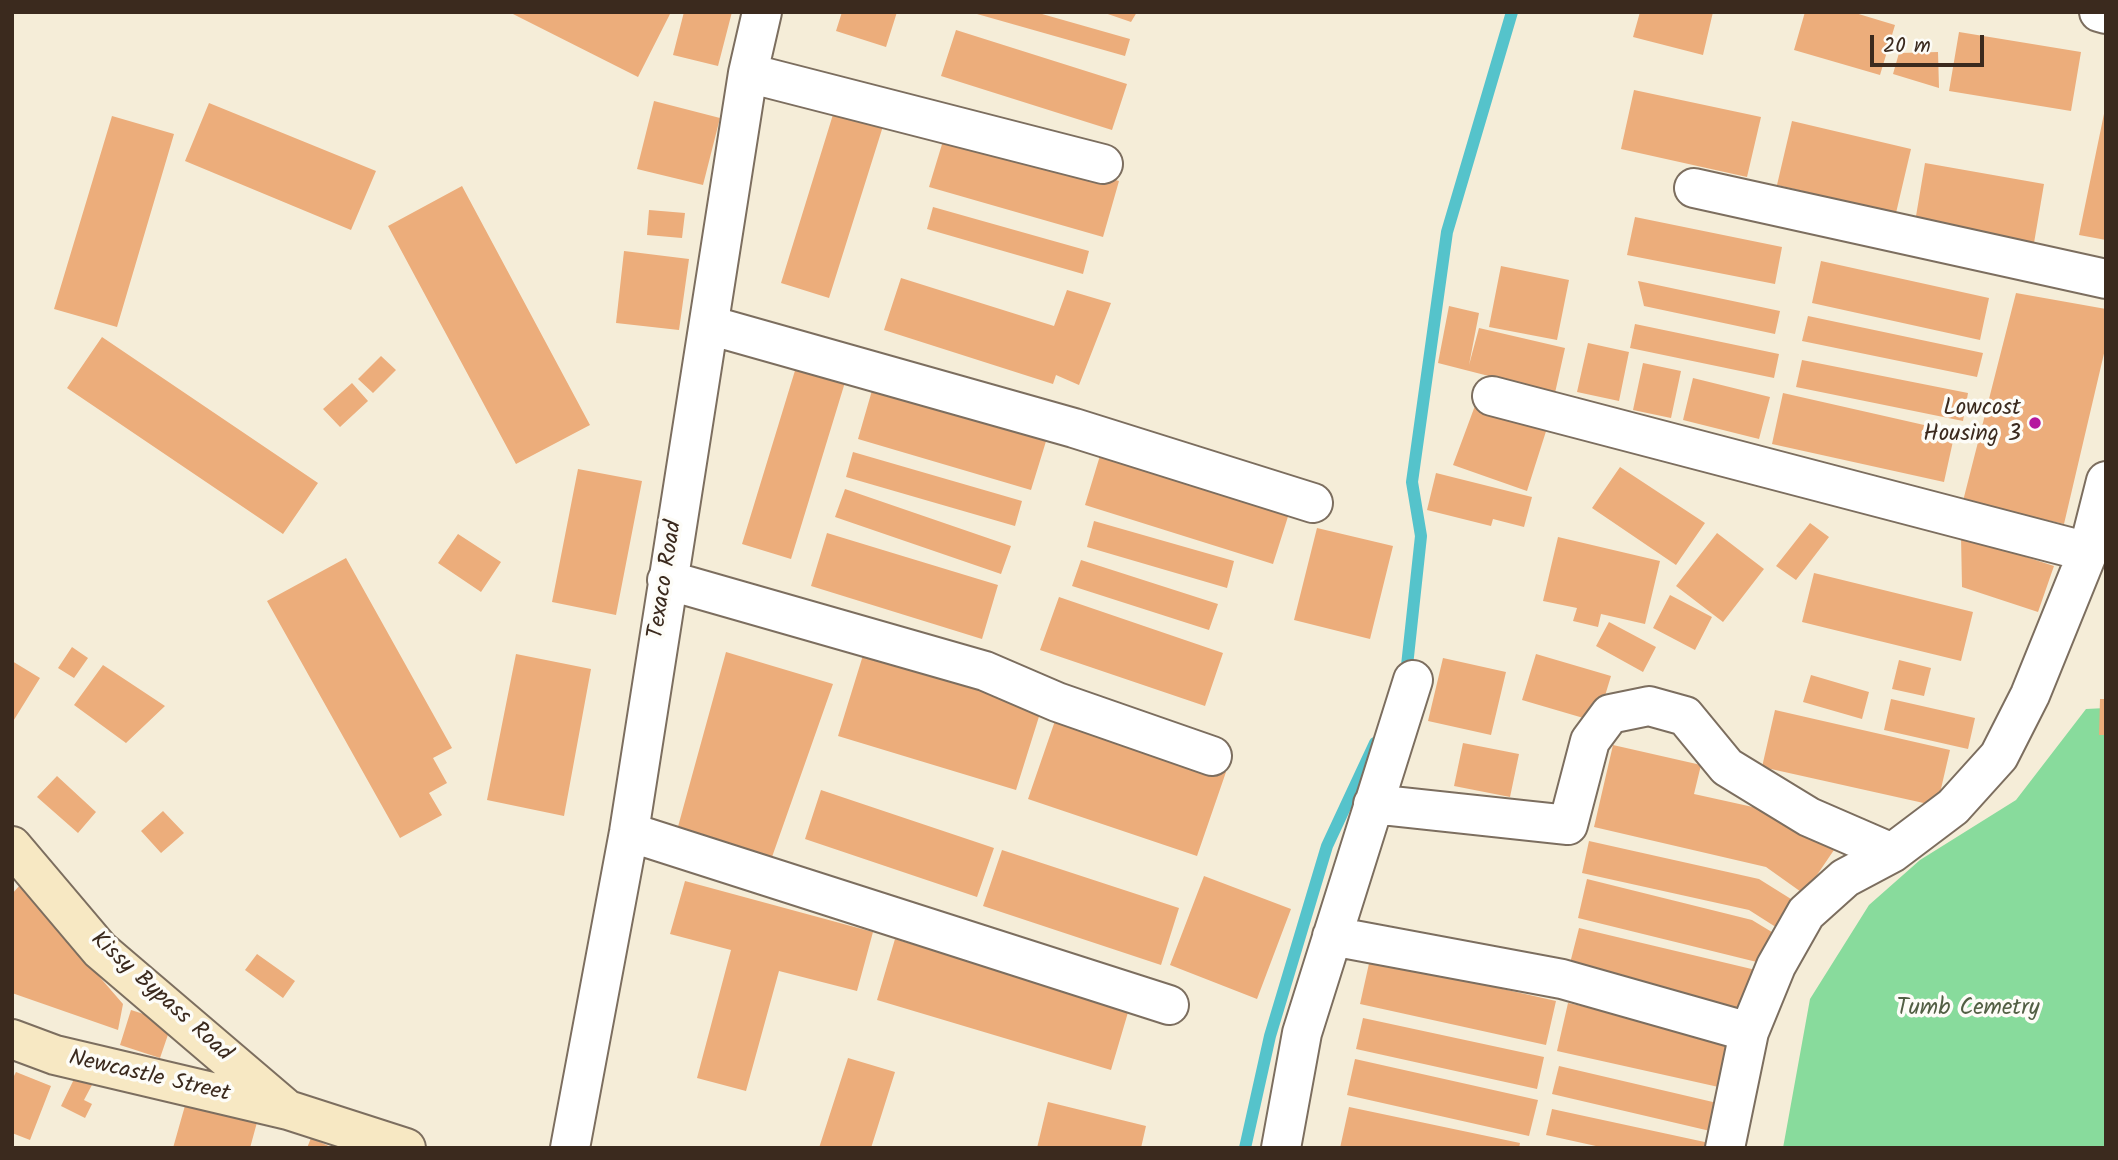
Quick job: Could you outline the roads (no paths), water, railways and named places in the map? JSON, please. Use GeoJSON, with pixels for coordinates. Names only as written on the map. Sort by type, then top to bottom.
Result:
{"type":"FeatureCollection","features":[{"type":"Feature","properties":{"kind":"main road","name":"Kissy Bypass Road"},"geometry":{"type":"LineString","coordinates":[[12,846],[100,950],[289,1110]]}},
{"type":"Feature","properties":{"kind":"main road","name":"Newcastle Street"},"geometry":{"type":"LineString","coordinates":[[12,1039],[68,1059],[289,1110],[406,1148]]}},
{"type":"Feature","properties":{"kind":"street","name":"Texaco Road"},"geometry":{"type":"LineString","coordinates":[[570,1148],[629,832],[748,73],[762,12]]}},
{"type":"Feature","properties":{"kind":"street"},"geometry":{"type":"LineString","coordinates":[[2099,12],[2106,13]]}},
{"type":"Feature","properties":{"kind":"street"},"geometry":{"type":"LineString","coordinates":[[748,73],[1103,164]]}},
{"type":"Feature","properties":{"kind":"street"},"geometry":{"type":"LineString","coordinates":[[1694,188],[2106,279]]}},
{"type":"Feature","properties":{"kind":"street"},"geometry":{"type":"LineString","coordinates":[[709,325],[1074,428],[1313,503]]}},
{"type":"Feature","properties":{"kind":"street"},"geometry":{"type":"LineString","coordinates":[[1492,396],[2088,552]]}},
{"type":"Feature","properties":{"kind":"street"},"geometry":{"type":"LineString","coordinates":[[1725,1148],[1749,1031],[1776,966],[1806,913],[1845,878],[1892,853],[1953,807],[1999,757],[2030,695],[2088,552],[2106,481]]}},
{"type":"Feature","properties":{"kind":"street"},"geometry":{"type":"LineString","coordinates":[[667,580],[985,671],[1068,706],[1212,756]]}},
{"type":"Feature","properties":{"kind":"street"},"geometry":{"type":"LineString","coordinates":[[1281,1148],[1303,1033],[1413,680]]}},
{"type":"Feature","properties":{"kind":"street"},"geometry":{"type":"LineString","coordinates":[[1373,804],[1568,825],[1590,741],[1611,714],[1649,706],[1685,716],[1727,767],[1809,817],[1892,853]]}},
{"type":"Feature","properties":{"kind":"street"},"geometry":{"type":"LineString","coordinates":[[629,832],[1168,1006]]}},
{"type":"Feature","properties":{"kind":"street"},"geometry":{"type":"LineString","coordinates":[[1332,936],[1562,979],[1749,1031]]}},
{"type":"Feature","properties":{"kind":"waterway"},"geometry":{"type":"LineString","coordinates":[[1406,675],[1421,536],[1412,482],[1447,232],[1512,12]]}},
{"type":"Feature","properties":{"kind":"waterway"},"geometry":{"type":"LineString","coordinates":[[1245,1148],[1270,1036],[1327,846],[1375,743]]}},
{"type":"Feature","properties":{"kind":"place","name":"Lowcost Housing 3"},"geometry":{"type":"Point","coordinates":[2035,423]}},
{"type":"Feature","properties":{"kind":"park label","name":"Tumb Cemetry"},"geometry":{"type":"Point","coordinates":[1968,1010]}}]}
